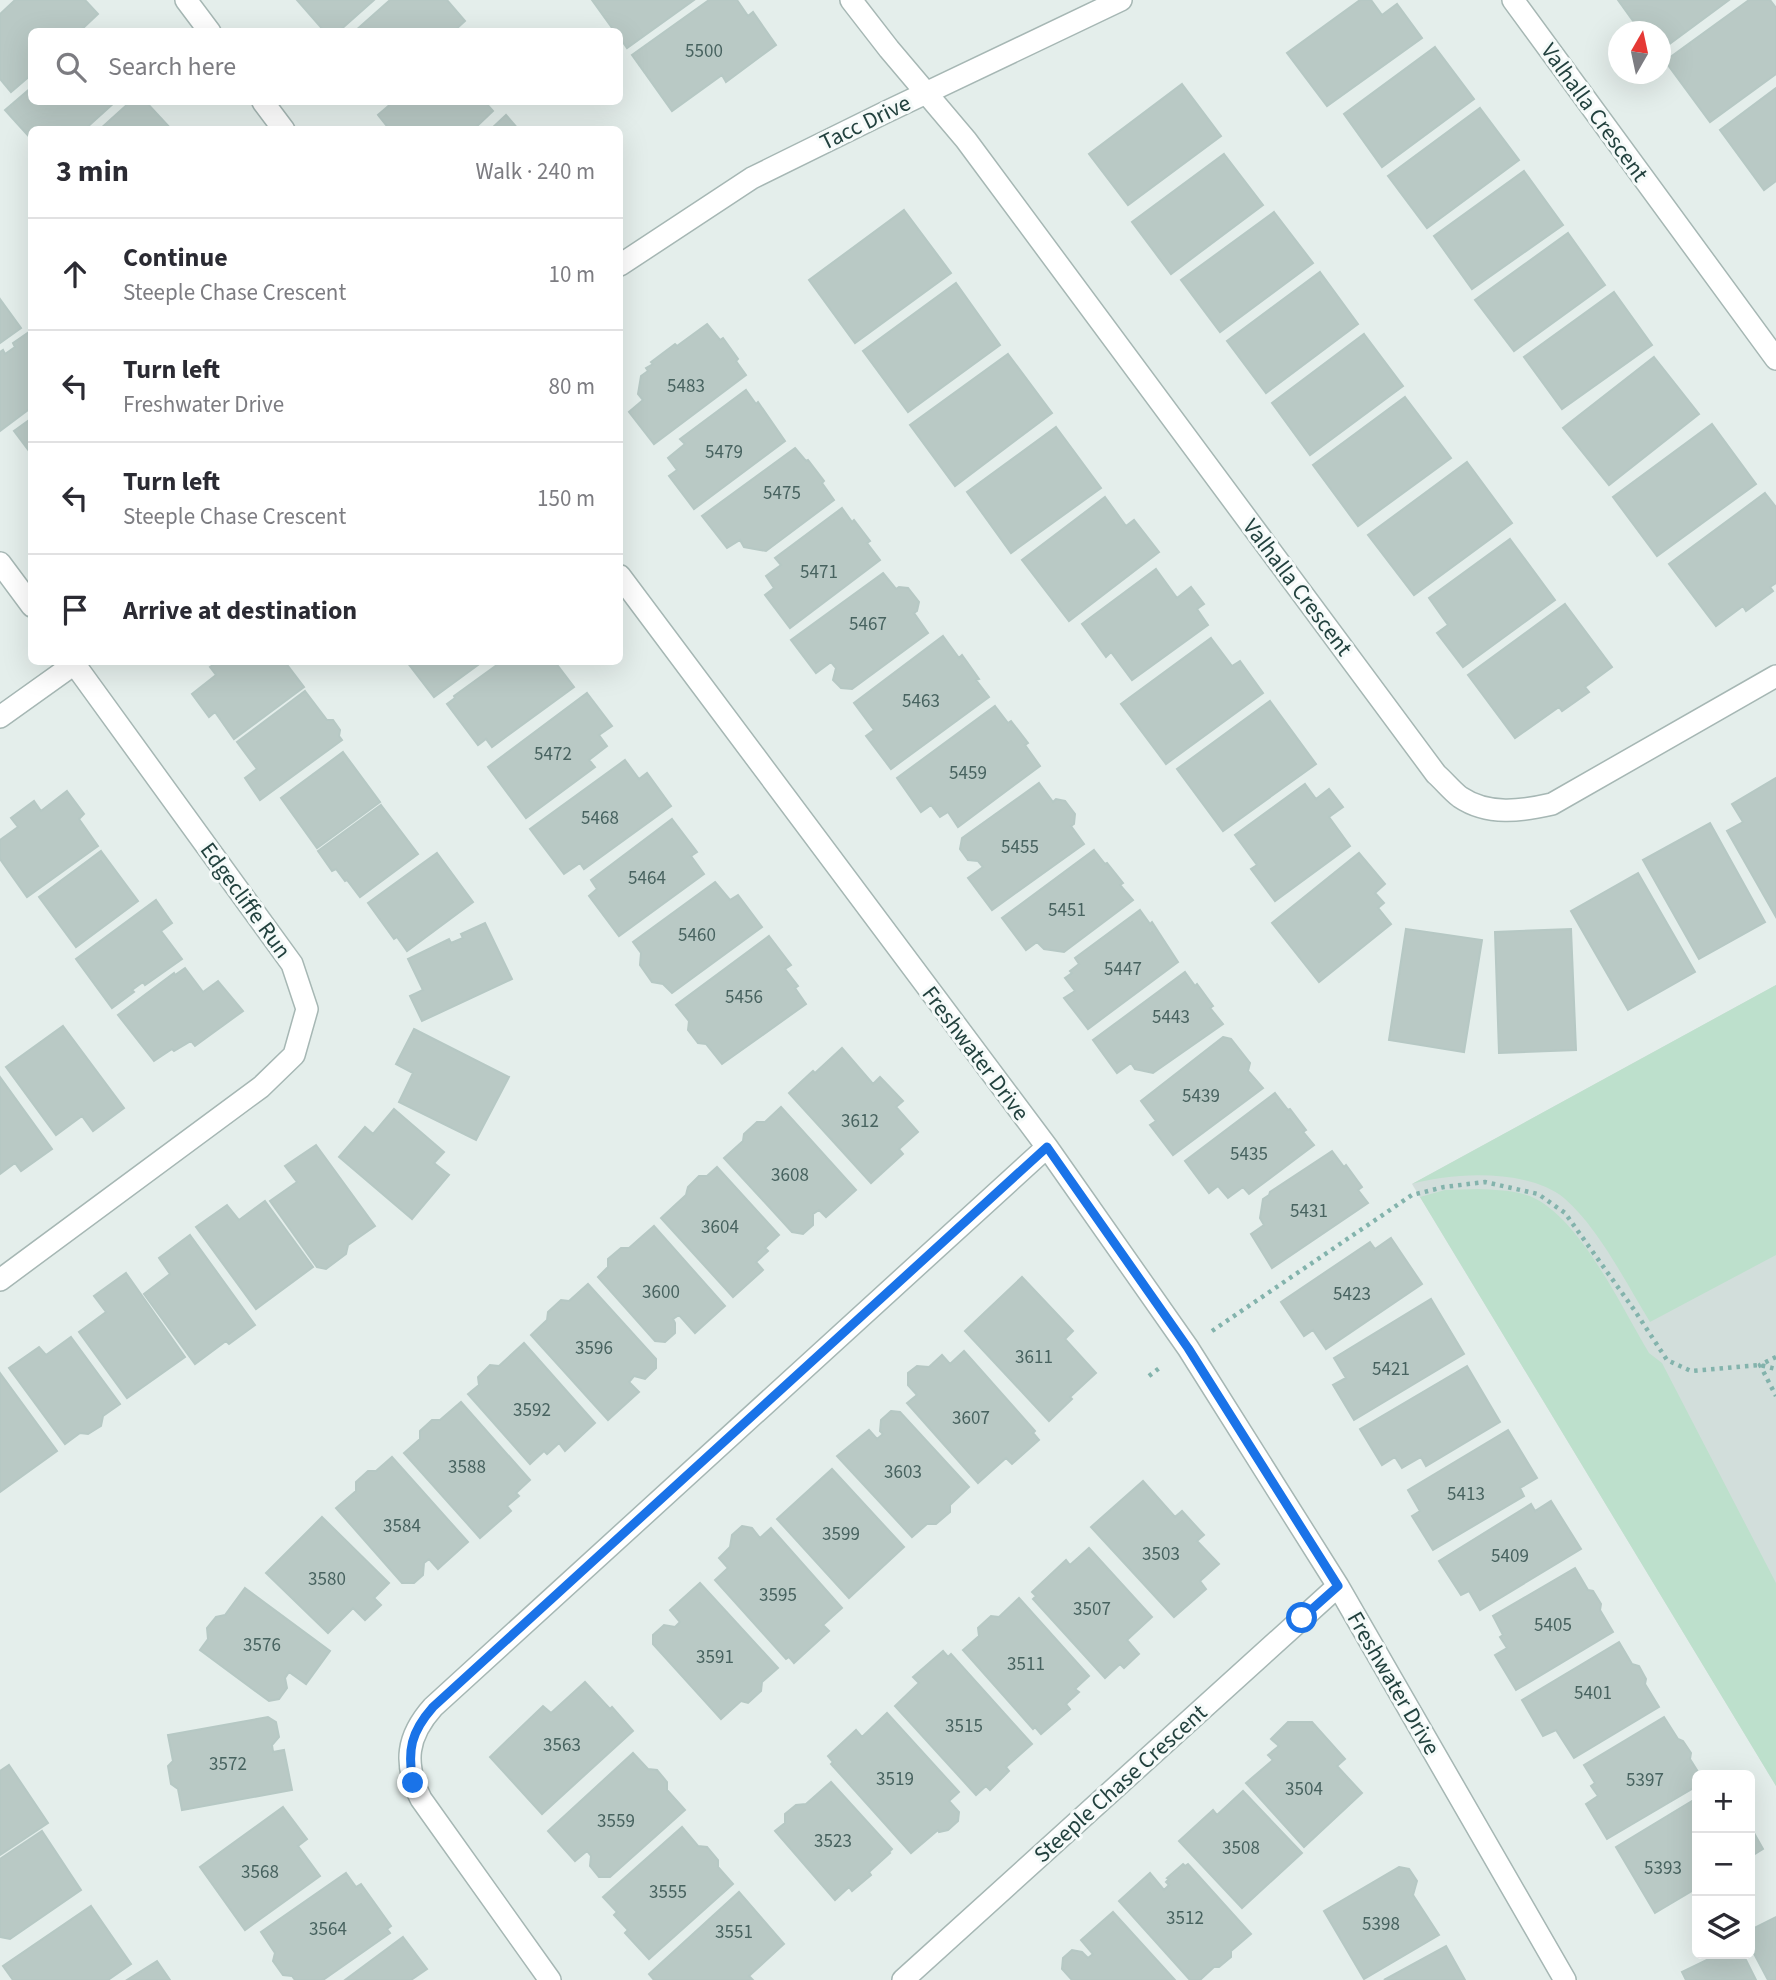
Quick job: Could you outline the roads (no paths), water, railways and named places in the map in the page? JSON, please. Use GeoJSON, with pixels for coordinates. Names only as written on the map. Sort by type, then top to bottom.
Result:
{"type":"FeatureCollection","features":[{"type":"Feature","properties":{"kind":"street"},"geometry":{"type":"LineString","coordinates":[[186,0],[207,28]]}},
{"type":"Feature","properties":{"kind":"street","name":"Valhalla Crescent"},"geometry":{"type":"LineString","coordinates":[[851,0],[966,140],[1436,774],[1461,798],[1489,809],[1522,811],[1552,804],[1776,677]]}},
{"type":"Feature","properties":{"kind":"street","name":"Tacc Drive"},"geometry":{"type":"LineString","coordinates":[[623,263],[752,178],[1121,0]]}},
{"type":"Feature","properties":{"kind":"street","name":"Valhalla Crescent"},"geometry":{"type":"LineString","coordinates":[[1513,0],[1776,359]]}},
{"type":"Feature","properties":{"kind":"street"},"geometry":{"type":"LineString","coordinates":[[265,105],[281,126]]}},
{"type":"Feature","properties":{"kind":"street"},"geometry":{"type":"LineString","coordinates":[[0,564],[28,601]]}},
{"type":"Feature","properties":{"kind":"street","name":"Freshwater Drive"},"geometry":{"type":"LineString","coordinates":[[623,580],[1047,1147],[1188,1348],[1338,1586],[1565,1980]]}},
{"type":"Feature","properties":{"kind":"street"},"geometry":{"type":"LineString","coordinates":[[0,717],[71,665]]}},
{"type":"Feature","properties":{"kind":"street","name":"Edgecliffe Run"},"geometry":{"type":"LineString","coordinates":[[0,1280],[261,1087],[295,1055],[307,1009],[292,964],[77,665]]}},
{"type":"Feature","properties":{"kind":"street"},"geometry":{"type":"LineString","coordinates":[[551,1980],[413,1783],[409,1765],[410,1746],[423,1718],[1047,1147]]}},
{"type":"Feature","properties":{"kind":"street","name":"Steeple Chase Crescent"},"geometry":{"type":"LineString","coordinates":[[903,1980],[1338,1586]]}}]}
